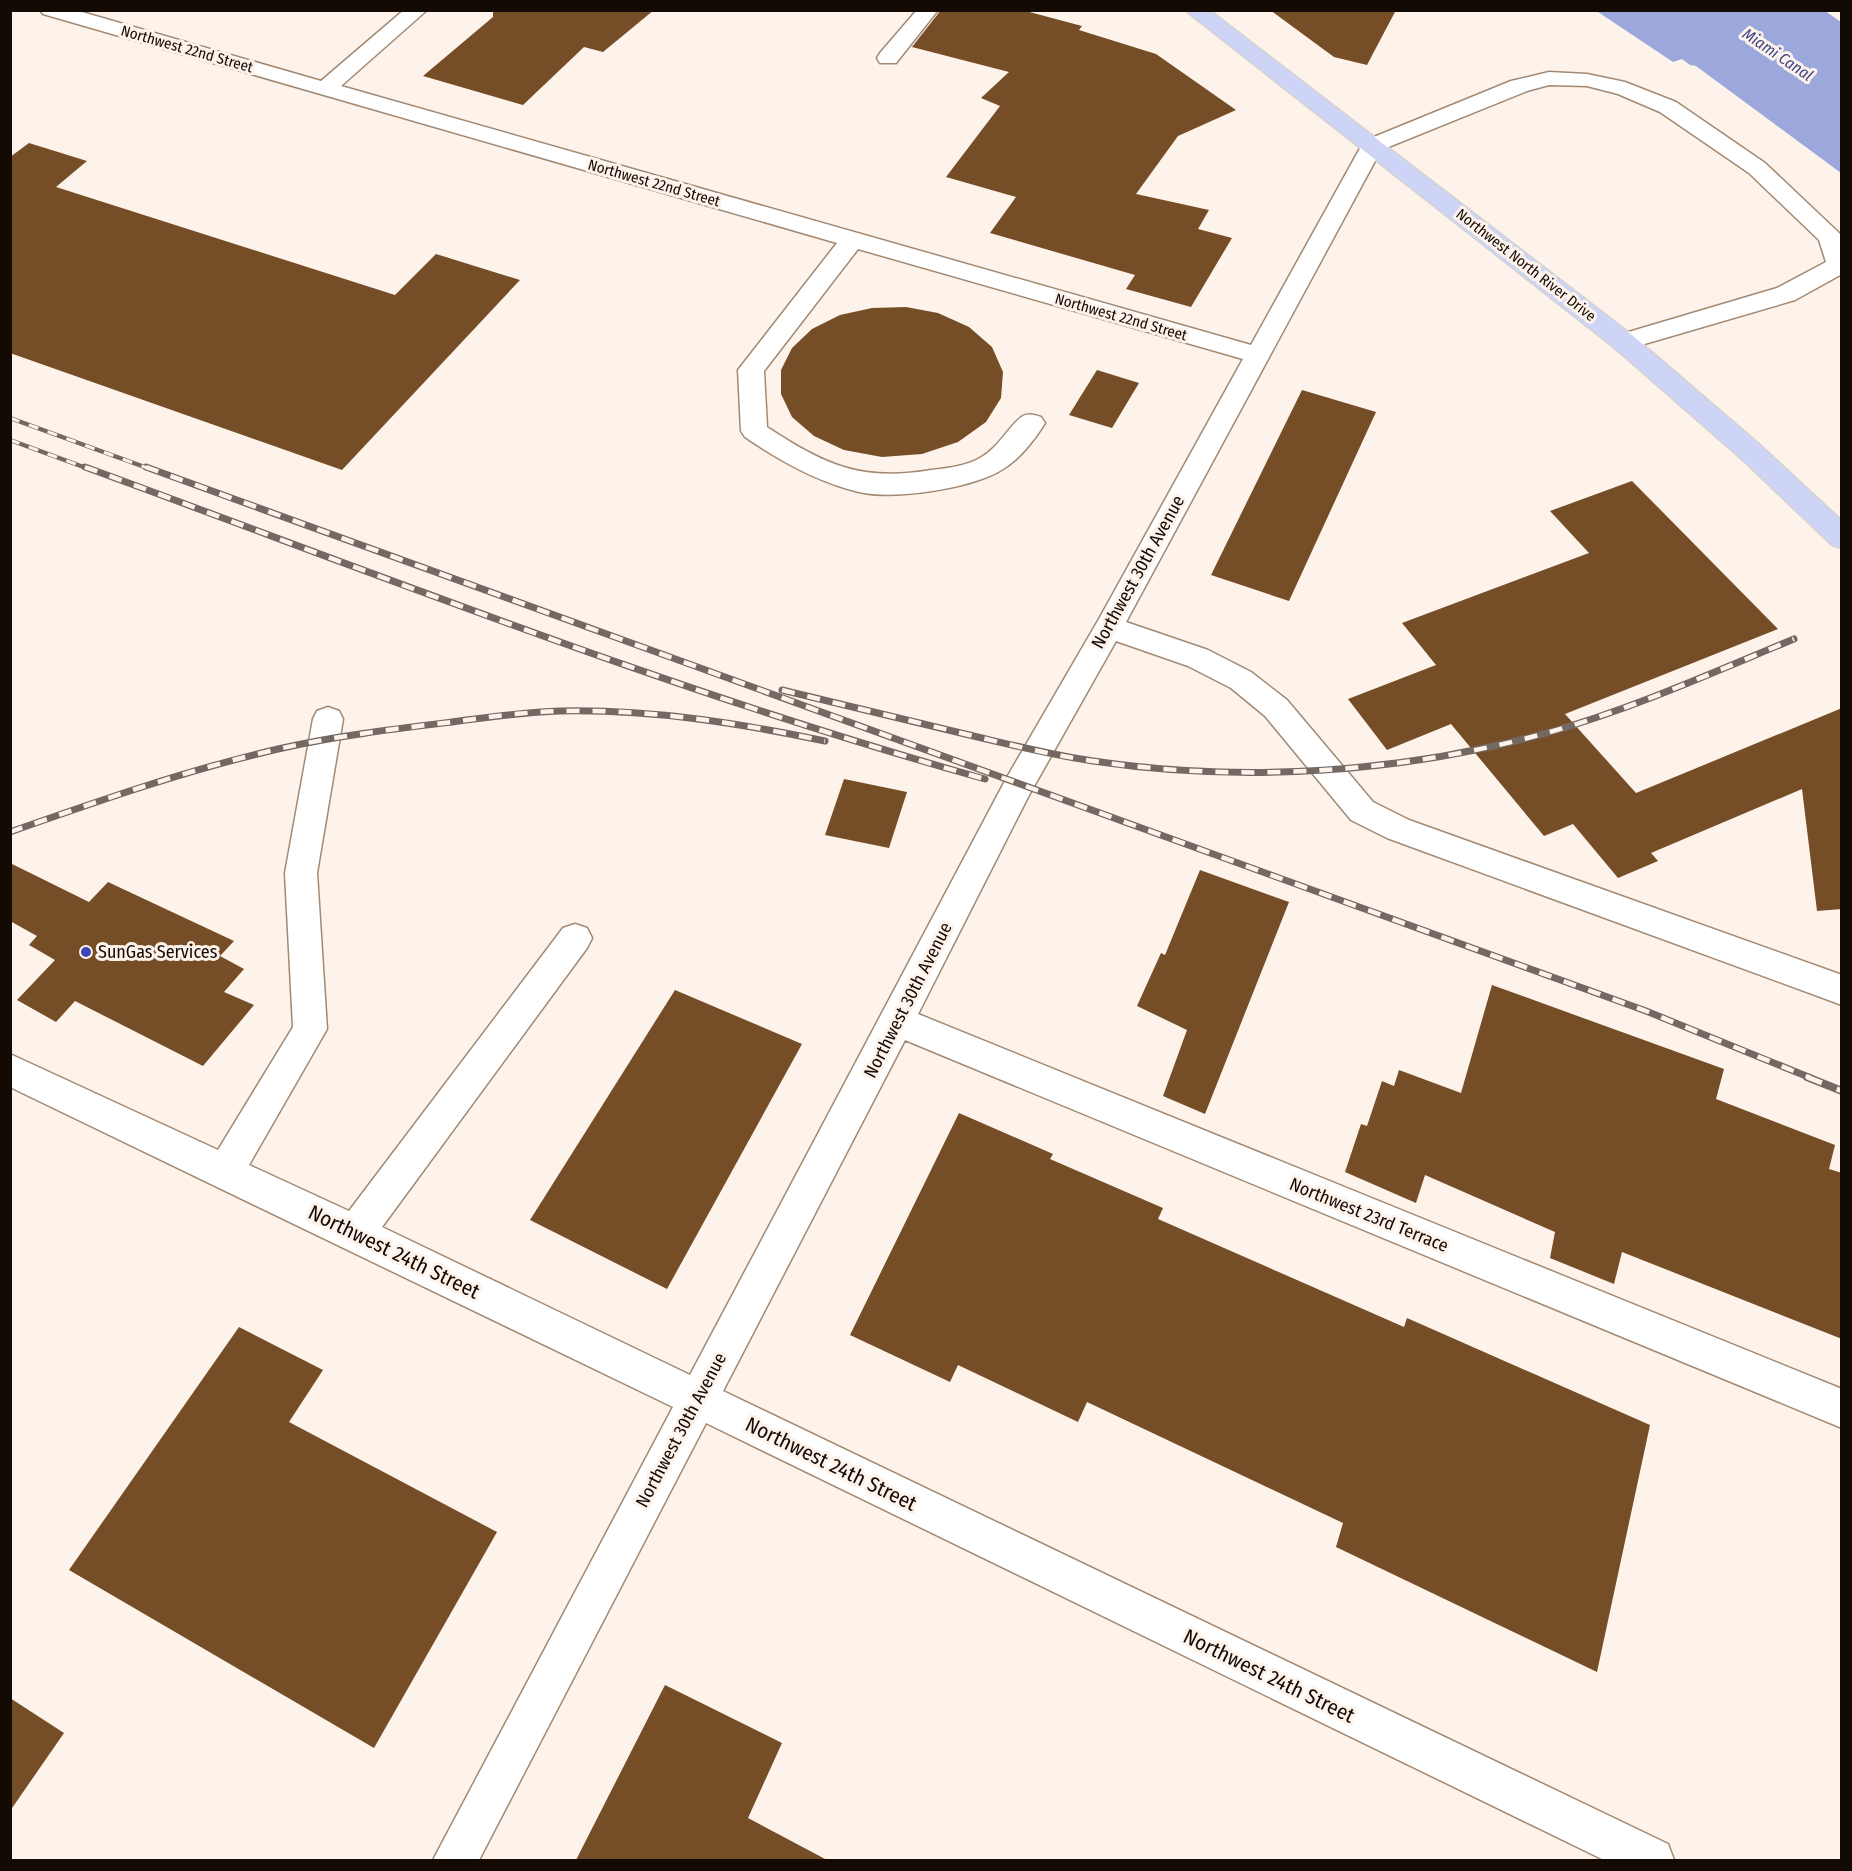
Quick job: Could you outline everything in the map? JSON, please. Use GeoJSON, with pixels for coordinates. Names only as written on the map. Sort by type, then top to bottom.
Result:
{"type":"FeatureCollection","features":[{"type":"Feature","properties":{"kind":"main road","name":"Northwest North River Drive"},"geometry":{"type":"LineString","coordinates":[[1195,10],[1624,342],[1752,453],[1842,538]]}},
{"type":"Feature","properties":{"kind":"street","name":"Northwest 22nd Street"},"geometry":{"type":"LineString","coordinates":[[50,10],[1257,356]]}},
{"type":"Feature","properties":{"kind":"street"},"geometry":{"type":"LineString","coordinates":[[326,88],[417,10]]}},
{"type":"Feature","properties":{"kind":"street"},"geometry":{"type":"LineString","coordinates":[[888,58],[928,10]]}},
{"type":"Feature","properties":{"kind":"street"},"geometry":{"type":"LineString","coordinates":[[1372,146],[1519,86],[1549,78],[1587,80],[1624,89],[1668,107],[1757,168],[1830,237],[1839,265],[1786,294],[1624,342]]}},
{"type":"Feature","properties":{"kind":"street","name":"Northwest 30th Avenue"},"geometry":{"type":"LineString","coordinates":[[455,1860],[897,1021],[1017,788],[1109,627],[1372,146]]}},
{"type":"Feature","properties":{"kind":"street"},"geometry":{"type":"LineString","coordinates":[[852,240],[751,370],[754,432],[797,460],[864,483],[875,483],[933,481],[988,466],[1020,438],[1032,423]]}},
{"type":"Feature","properties":{"kind":"street"},"geometry":{"type":"LineString","coordinates":[[1109,627],[1198,658],[1241,680],[1276,708],[1362,811],[1398,829],[1842,990]]}},
{"type":"Feature","properties":{"kind":"street"},"geometry":{"type":"LineString","coordinates":[[225,1171],[310,1029],[301,873],[328,719]]}},
{"type":"Feature","properties":{"kind":"street"},"geometry":{"type":"LineString","coordinates":[[355,1233],[575,938]]}},
{"type":"Feature","properties":{"kind":"street","name":"Northwest 23rd Terrace"},"geometry":{"type":"LineString","coordinates":[[897,1021],[1842,1409]]}},
{"type":"Feature","properties":{"kind":"street","name":"Northwest 24th Street"},"geometry":{"type":"LineString","coordinates":[[10,1070],[355,1233],[1652,1860]]}},
{"type":"Feature","properties":{"kind":"water","name":"Miami Canal"},"geometry":{"type":"Polygon","coordinates":[[[1589,11],[1825,11],[1841,22],[1841,173],[1696,66],[1682,59],[1673,62],[1598,12],[1589,11]]]}},
{"type":"Feature","properties":{"kind":"building"},"geometry":{"type":"Polygon","coordinates":[[[493,10],[654,10],[603,52],[584,47],[523,105],[423,76],[493,17],[493,10]]]}},
{"type":"Feature","properties":{"kind":"building"},"geometry":{"type":"Polygon","coordinates":[[[941,10],[1022,10],[1082,26],[1079,30],[1156,54],[1236,110],[1178,136],[1136,194],[1209,210],[1198,229],[1232,238],[1191,307],[1126,289],[1135,275],[990,233],[1016,197],[946,177],[1000,106],[981,98],[1009,72],[912,47],[941,10]]]}},
{"type":"Feature","properties":{"kind":"building"},"geometry":{"type":"Polygon","coordinates":[[[1270,10],[1396,10],[1367,65],[1334,57],[1270,10]]]}},
{"type":"Feature","properties":{"kind":"building"},"geometry":{"type":"Polygon","coordinates":[[[29,143],[87,161],[56,187],[395,295],[436,254],[520,280],[342,470],[10,353],[10,157],[29,143]]]}},
{"type":"Feature","properties":{"kind":"building"},"geometry":{"type":"Polygon","coordinates":[[[906,307],[938,313],[969,327],[992,347],[1003,372],[1001,398],[986,422],[958,442],[922,454],[882,457],[844,450],[814,436],[792,417],[781,394],[781,370],[792,348],[812,329],[840,315],[872,308],[906,307]]]}},
{"type":"Feature","properties":{"kind":"building"},"geometry":{"type":"Polygon","coordinates":[[[1097,370],[1139,383],[1112,428],[1069,415],[1097,370]]]}},
{"type":"Feature","properties":{"kind":"building"},"geometry":{"type":"Polygon","coordinates":[[[1302,390],[1376,412],[1289,601],[1211,575],[1302,390]]]}},
{"type":"Feature","properties":{"kind":"building"},"geometry":{"type":"Polygon","coordinates":[[[1632,481],[1778,629],[1565,714],[1636,793],[1842,708],[1842,909],[1817,911],[1802,789],[1651,853],[1658,861],[1618,878],[1573,824],[1544,836],[1451,724],[1387,750],[1348,699],[1436,665],[1402,623],[1589,553],[1550,511],[1632,481]]]}},
{"type":"Feature","properties":{"kind":"building"},"geometry":{"type":"Polygon","coordinates":[[[844,779],[907,792],[889,848],[825,835],[844,779]]]}},
{"type":"Feature","properties":{"kind":"building"},"geometry":{"type":"Polygon","coordinates":[[[10,863],[89,902],[108,882],[234,941],[220,956],[244,969],[224,992],[254,1005],[203,1066],[75,1001],[56,1022],[17,1000],[55,960],[29,945],[37,936],[10,921],[10,863]]]}},
{"type":"Feature","properties":{"kind":"building"},"geometry":{"type":"Polygon","coordinates":[[[1200,870],[1289,902],[1205,1114],[1163,1096],[1187,1030],[1137,1006],[1161,953],[1165,955],[1200,870]]]}},
{"type":"Feature","properties":{"kind":"building"},"geometry":{"type":"Polygon","coordinates":[[[1492,985],[1724,1069],[1716,1099],[1835,1145],[1829,1169],[1842,1173],[1842,1339],[1622,1252],[1614,1284],[1550,1258],[1555,1232],[1425,1175],[1416,1203],[1345,1172],[1361,1124],[1367,1126],[1382,1081],[1394,1086],[1399,1070],[1461,1093],[1492,985]]]}},
{"type":"Feature","properties":{"kind":"building"},"geometry":{"type":"Polygon","coordinates":[[[675,990],[802,1044],[667,1289],[530,1220],[675,990]]]}},
{"type":"Feature","properties":{"kind":"building"},"geometry":{"type":"Polygon","coordinates":[[[959,1113],[1053,1154],[1050,1159],[1163,1208],[1158,1219],[1404,1327],[1407,1318],[1650,1425],[1597,1672],[1336,1547],[1343,1523],[1087,1402],[1078,1422],[958,1365],[950,1382],[850,1335],[959,1113]]]}},
{"type":"Feature","properties":{"kind":"building"},"geometry":{"type":"Polygon","coordinates":[[[239,1327],[323,1370],[289,1422],[497,1532],[374,1748],[69,1570],[239,1327]]]}},
{"type":"Feature","properties":{"kind":"building"},"geometry":{"type":"Polygon","coordinates":[[[665,1685],[782,1743],[748,1818],[827,1860],[576,1860],[665,1685]]]}},
{"type":"Feature","properties":{"kind":"building"},"geometry":{"type":"Polygon","coordinates":[[[10,1698],[64,1733],[10,1811],[10,1698]]]}},
{"type":"Feature","properties":{"kind":"railway"},"geometry":{"type":"LineString","coordinates":[[10,418],[150,469]]}},
{"type":"Feature","properties":{"kind":"railway"},"geometry":{"type":"LineString","coordinates":[[10,440],[89,469]]}},
{"type":"Feature","properties":{"kind":"railway"},"geometry":{"type":"LineString","coordinates":[[85,467],[644,672],[871,746],[985,779]]}},
{"type":"Feature","properties":{"kind":"railway"},"geometry":{"type":"LineString","coordinates":[[146,467],[1646,1011],[1811,1078]]}},
{"type":"Feature","properties":{"kind":"railway"},"geometry":{"type":"LineString","coordinates":[[782,690],[1029,749],[1093,761],[1207,772],[1323,770],[1438,757],[1550,732],[1643,701],[1794,639]]}},
{"type":"Feature","properties":{"kind":"railway"},"geometry":{"type":"LineString","coordinates":[[10,832],[176,776],[244,757],[321,740],[506,715],[560,711],[627,712],[694,718],[825,741]]}},
{"type":"Feature","properties":{"kind":"railway"},"geometry":{"type":"LineString","coordinates":[[1807,1077],[1842,1091]]}},
{"type":"Feature","properties":{"kind":"place","name":"SunGas Services"},"geometry":{"type":"Point","coordinates":[86,952]}}]}
